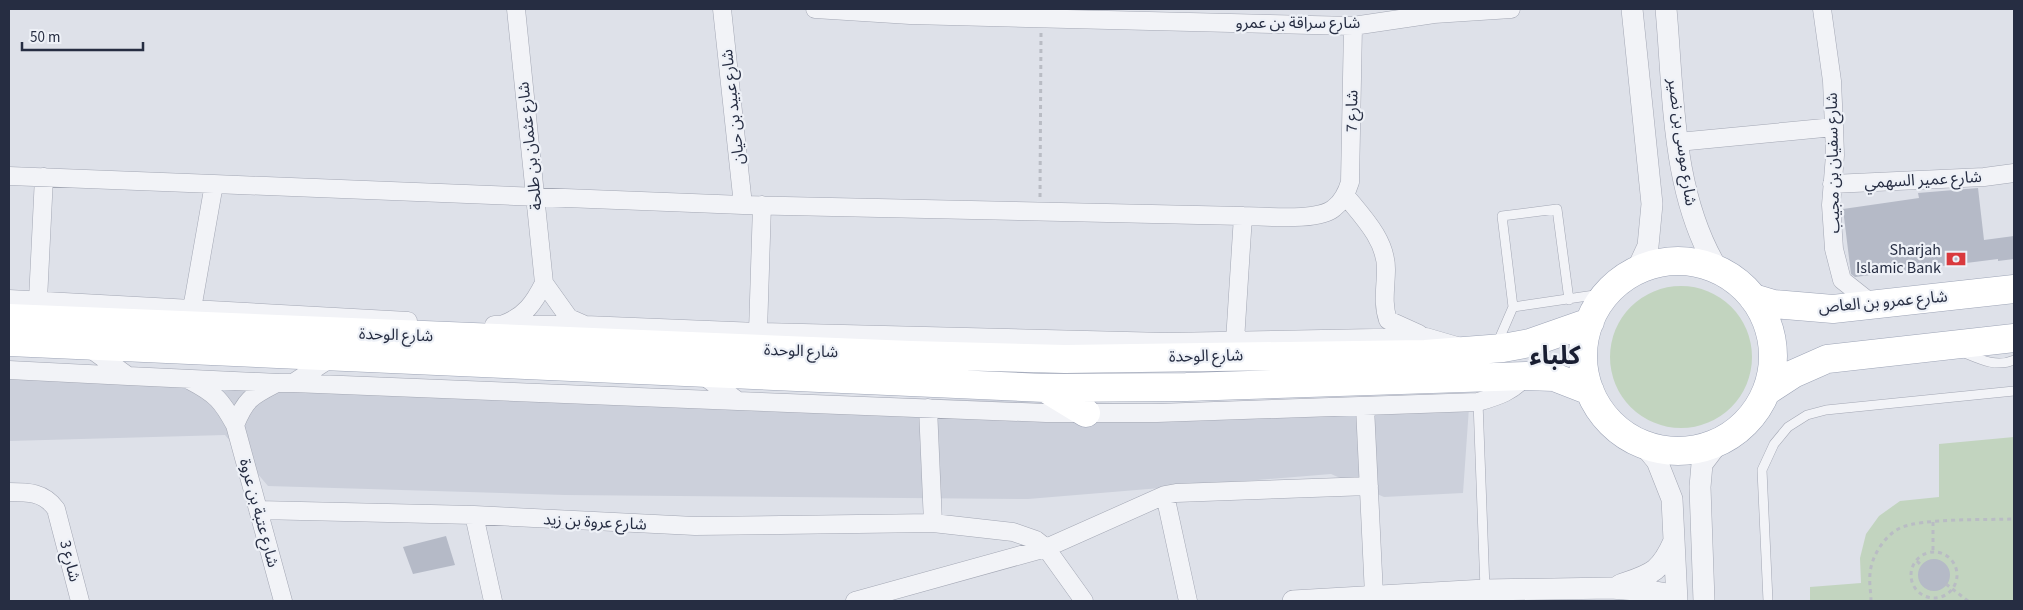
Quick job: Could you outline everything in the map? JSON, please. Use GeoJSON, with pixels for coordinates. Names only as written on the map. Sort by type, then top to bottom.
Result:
{"type":"FeatureCollection","features":[{"type":"Feature","properties":{"kind":"main road"},"geometry":{"type":"LineString","coordinates":[[1678,261],[1698,263],[1718,270],[1743,287],[1753,298],[1765,319],[1772,343],[1773,359],[1767,391],[1747,422],[1734,434],[1718,443],[1700,449],[1681,451],[1661,450],[1643,444],[1617,428],[1597,405],[1590,391],[1585,369],[1584,353],[1590,322],[1608,293],[1637,270],[1657,263],[1678,261]]}},
{"type":"Feature","properties":{"kind":"main road","name":"شارع عمرو بن العاص"},"geometry":{"type":"LineString","coordinates":[[1753,298],[1773,304],[1833,309],[1871,303],[2014,289]]}},
{"type":"Feature","properties":{"kind":"main road","name":"شارع الوحدة"},"geometry":{"type":"LineString","coordinates":[[9,318],[366,326],[911,355],[1029,357],[1426,354],[1483,350],[1530,343],[1590,322]]}},
{"type":"Feature","properties":{"kind":"main road"},"geometry":{"type":"LineString","coordinates":[[986,336],[1029,357]]}},
{"type":"Feature","properties":{"kind":"main road"},"geometry":{"type":"LineString","coordinates":[[1767,391],[1793,374],[1827,359],[2014,338]]}},
{"type":"Feature","properties":{"kind":"main road","name":"شارع الوحدة"},"geometry":{"type":"LineString","coordinates":[[9,342],[84,344],[331,358],[1045,388],[1186,387],[1526,376],[1554,377],[1590,391]]}},
{"type":"Feature","properties":{"kind":"main road"},"geometry":{"type":"LineString","coordinates":[[1045,388],[1086,413]]}},
{"type":"Feature","properties":{"kind":"street","name":"شارع عثمان بن طلحة"},"geometry":{"type":"LineString","coordinates":[[516,9],[544,283],[569,318],[585,325]]}},
{"type":"Feature","properties":{"kind":"street","name":"شارع عبيد بن حيان"},"geometry":{"type":"LineString","coordinates":[[722,9],[743,206]]}},
{"type":"Feature","properties":{"kind":"street","name":"شارع سراقة بن عمرو"},"geometry":{"type":"LineString","coordinates":[[815,9],[1041,18],[1353,26],[1434,11],[1510,9]]}},
{"type":"Feature","properties":{"kind":"street","name":"شارع موسى بن نصير"},"geometry":{"type":"LineString","coordinates":[[1632,9],[1652,204],[1648,246],[1637,270]]}},
{"type":"Feature","properties":{"kind":"street","name":"شارع موسى بن نصير"},"geometry":{"type":"LineString","coordinates":[[1666,9],[1678,142],[1688,197],[1696,228],[1718,270]]}},
{"type":"Feature","properties":{"kind":"street","name":"شارع سفيان بن مجيب"},"geometry":{"type":"LineString","coordinates":[[1822,9],[1832,81],[1835,155],[1831,205],[1834,248],[1842,280],[1871,303]]}},
{"type":"Feature","properties":{"kind":"street","name":"شارع 7"},"geometry":{"type":"LineString","coordinates":[[1345,196],[1350,182],[1353,26]]}},
{"type":"Feature","properties":{"kind":"street"},"geometry":{"type":"LineString","coordinates":[[1678,142],[1834,127]]}},
{"type":"Feature","properties":{"kind":"street","name":"شارع عمير السهمي"},"geometry":{"type":"LineString","coordinates":[[1832,184],[1984,177],[2014,173]]}},
{"type":"Feature","properties":{"kind":"street"},"geometry":{"type":"LineString","coordinates":[[9,176],[743,206],[1243,216],[1316,216],[1334,209],[1345,196],[1371,227],[1383,248],[1386,267],[1384,309],[1388,320],[1426,337],[1483,350]]}},
{"type":"Feature","properties":{"kind":"street"},"geometry":{"type":"LineString","coordinates":[[38,300],[44,177]]}},
{"type":"Feature","properties":{"kind":"street"},"geometry":{"type":"LineString","coordinates":[[192,309],[214,184]]}},
{"type":"Feature","properties":{"kind":"street"},"geometry":{"type":"LineString","coordinates":[[758,332],[762,205]]}},
{"type":"Feature","properties":{"kind":"street"},"geometry":{"type":"LineString","coordinates":[[1235,341],[1243,216]]}},
{"type":"Feature","properties":{"kind":"street"},"geometry":{"type":"LineString","coordinates":[[500,325],[518,318],[533,305],[544,283]]}},
{"type":"Feature","properties":{"kind":"street"},"geometry":{"type":"LineString","coordinates":[[9,299],[192,309],[366,326],[585,325],[758,332],[986,336],[1167,342],[1426,337]]}},
{"type":"Feature","properties":{"kind":"street"},"geometry":{"type":"LineString","coordinates":[[84,344],[128,376]]}},
{"type":"Feature","properties":{"kind":"street"},"geometry":{"type":"LineString","coordinates":[[235,424],[243,405],[254,395],[286,383],[331,358]]}},
{"type":"Feature","properties":{"kind":"street"},"geometry":{"type":"LineString","coordinates":[[9,370],[738,402],[1086,413],[1158,413],[1478,402],[1503,395],[1516,387],[1526,376]]}},
{"type":"Feature","properties":{"kind":"street"},"geometry":{"type":"LineString","coordinates":[[701,373],[738,402]]}},
{"type":"Feature","properties":{"kind":"street","name":"شارع عتبة بن عروة"},"geometry":{"type":"LineString","coordinates":[[186,378],[213,392],[223,402],[235,424],[281,601]]}},
{"type":"Feature","properties":{"kind":"street"},"geometry":{"type":"LineString","coordinates":[[1365,407],[1374,595]]}},
{"type":"Feature","properties":{"kind":"street"},"geometry":{"type":"LineString","coordinates":[[928,408],[933,523]]}},
{"type":"Feature","properties":{"kind":"street"},"geometry":{"type":"LineString","coordinates":[[1704,601],[1700,487],[1702,464],[1718,443]]}},
{"type":"Feature","properties":{"kind":"street"},"geometry":{"type":"LineString","coordinates":[[1643,444],[1657,461],[1672,499],[1677,601]]}},
{"type":"Feature","properties":{"kind":"street"},"geometry":{"type":"LineString","coordinates":[[855,601],[1046,548],[1165,495],[1176,493],[1369,486]]}},
{"type":"Feature","properties":{"kind":"street","name":"شارع 3"},"geometry":{"type":"LineString","coordinates":[[9,492],[36,493],[52,504],[60,522],[80,601]]}},
{"type":"Feature","properties":{"kind":"street"},"geometry":{"type":"LineString","coordinates":[[1165,495],[1188,601]]}},
{"type":"Feature","properties":{"kind":"street","name":"شارع عروة بن زيد"},"geometry":{"type":"LineString","coordinates":[[258,510],[474,515],[695,526],[933,523],[1013,532],[1036,540],[1046,548]]}},
{"type":"Feature","properties":{"kind":"street"},"geometry":{"type":"LineString","coordinates":[[474,515],[493,601]]}},
{"type":"Feature","properties":{"kind":"street"},"geometry":{"type":"LineString","coordinates":[[1611,588],[1654,572],[1666,560],[1674,542]]}},
{"type":"Feature","properties":{"kind":"street"},"geometry":{"type":"LineString","coordinates":[[1046,548],[1084,601]]}},
{"type":"Feature","properties":{"kind":"street"},"geometry":{"type":"LineString","coordinates":[[1293,601],[1343,599],[1374,595],[1486,596],[1611,588],[1667,594],[1673,601]]}},
{"type":"Feature","properties":{"kind":"lane"},"geometry":{"type":"LineString","coordinates":[[1483,350],[1513,307],[1502,216],[1557,209],[1568,300]]}},
{"type":"Feature","properties":{"kind":"lane"},"geometry":{"type":"LineString","coordinates":[[1513,307],[1608,293]]}},
{"type":"Feature","properties":{"kind":"lane"},"geometry":{"type":"LineString","coordinates":[[1948,346],[1996,364],[2014,360]]}},
{"type":"Feature","properties":{"kind":"lane"},"geometry":{"type":"LineString","coordinates":[[1768,601],[1762,470],[1774,444],[1788,427],[1807,415],[1826,410],[2014,391]]}},
{"type":"Feature","properties":{"kind":"lane"},"geometry":{"type":"LineString","coordinates":[[1478,402],[1486,596]]}},
{"type":"Feature","properties":{"kind":"path"},"geometry":{"type":"LineString","coordinates":[[1040,212],[1041,18]]}},
{"type":"Feature","properties":{"kind":"path"},"geometry":{"type":"LineString","coordinates":[[1871,601],[1870,573],[1875,555],[1886,539],[1899,528],[1918,523],[2014,519]]}},
{"type":"Feature","properties":{"kind":"path"},"geometry":{"type":"LineString","coordinates":[[1933,522],[1933,552]]}},
{"type":"Feature","properties":{"kind":"path"},"geometry":{"type":"LineString","coordinates":[[1933,552],[1946,555],[1954,564],[1957,577],[1953,589],[1942,597],[1929,598],[1923,596],[1912,580],[1911,573],[1916,561],[1924,555],[1933,552]]}},
{"type":"Feature","properties":{"kind":"path"},"geometry":{"type":"LineString","coordinates":[[1916,561],[1921,565]]}},
{"type":"Feature","properties":{"kind":"path"},"geometry":{"type":"LineString","coordinates":[[1946,584],[1968,601]]}},
{"type":"Feature","properties":{"kind":"shaded area"},"geometry":{"type":"Polygon","coordinates":[[[9,362],[769,395],[1151,404],[1470,393],[1463,493],[1384,497],[1331,474],[1028,499],[565,495],[268,486],[225,435],[9,441],[9,362]]]}},
{"type":"Feature","properties":{"kind":"green space"},"geometry":{"type":"Polygon","coordinates":[[[1681,286],[1695,287],[1708,291],[1721,298],[1731,307],[1740,317],[1747,330],[1751,343],[1751,371],[1747,384],[1740,397],[1731,407],[1721,416],[1708,423],[1695,427],[1681,428],[1667,427],[1654,423],[1641,416],[1631,407],[1622,397],[1615,384],[1611,371],[1610,357],[1611,343],[1615,330],[1622,317],[1631,307],[1641,298],[1654,291],[1667,287],[1681,286]]]}},
{"type":"Feature","properties":{"kind":"green space"},"geometry":{"type":"Polygon","coordinates":[[[2014,437],[2014,601],[1810,601],[1810,587],[1861,583],[1860,558],[1866,534],[1879,516],[1900,501],[1939,497],[1939,444],[2014,437]]]}},
{"type":"Feature","properties":{"kind":"building"},"geometry":{"type":"Polygon","coordinates":[[[1978,188],[1984,240],[2014,236],[2014,259],[1998,261],[1998,259],[1855,277],[1851,274],[1843,209],[1919,198],[1918,193],[1978,188]]]}},
{"type":"Feature","properties":{"kind":"building"},"geometry":{"type":"Polygon","coordinates":[[[446,536],[455,565],[413,574],[403,547],[446,536]]]}},
{"type":"Feature","properties":{"kind":"building"},"geometry":{"type":"Polygon","coordinates":[[[1934,559],[1940,560],[1945,564],[1949,569],[1949,581],[1945,586],[1940,590],[1934,591],[1928,590],[1923,586],[1919,581],[1918,575],[1919,569],[1923,564],[1928,560],[1934,559]]]}},
{"type":"Feature","properties":{"kind":"place","name":"Sharjah Islamic Bank"},"geometry":{"type":"Point","coordinates":[1956,259]}},
{"type":"Feature","properties":{"kind":"district","name":"كلباء"},"geometry":{"type":"Point","coordinates":[1555,355]}}]}
